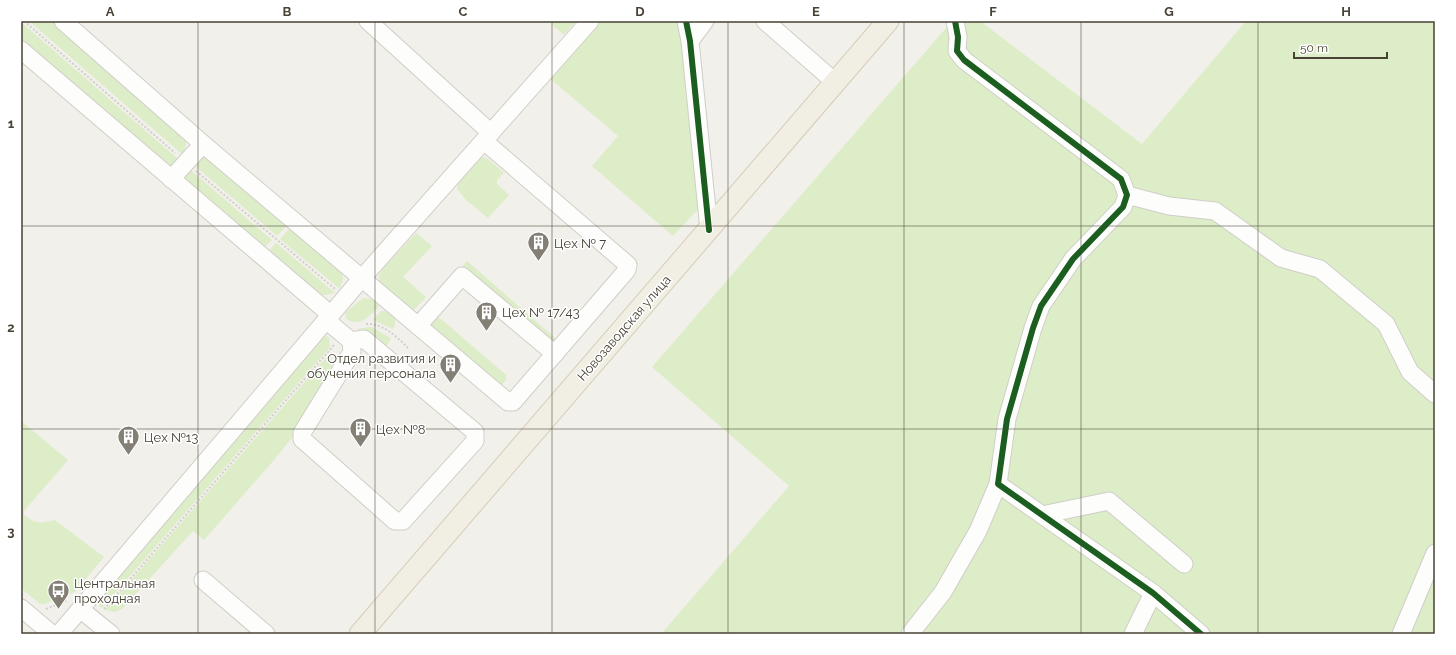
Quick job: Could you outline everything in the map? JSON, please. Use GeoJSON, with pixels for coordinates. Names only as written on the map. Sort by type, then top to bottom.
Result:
{"type":"FeatureCollection","features":[{"type":"Feature","properties":{"kind":"main road","name":"Новозаводская улица"},"geometry":{"type":"LineString","coordinates":[[360,634],[888,21]]}},
{"type":"Feature","properties":{"kind":"street"},"geometry":{"type":"LineString","coordinates":[[63,21],[203,144],[508,402],[513,402],[627,270],[628,265],[487,137],[368,21]]}},
{"type":"Feature","properties":{"kind":"street"},"geometry":{"type":"LineString","coordinates":[[59,634],[328,317],[590,21]]}},
{"type":"Feature","properties":{"kind":"street"},"geometry":{"type":"LineString","coordinates":[[686,21],[690,41],[708,230]]}},
{"type":"Feature","properties":{"kind":"street"},"geometry":{"type":"LineString","coordinates":[[690,41],[705,21]]}},
{"type":"Feature","properties":{"kind":"street"},"geometry":{"type":"LineString","coordinates":[[765,21],[835,82]]}},
{"type":"Feature","properties":{"kind":"street"},"geometry":{"type":"LineString","coordinates":[[910,634],[943,592],[978,531],[998,484],[1007,419],[1033,328],[1041,306],[1073,259],[1123,207],[1127,195],[1121,178],[964,60],[957,51],[958,36],[955,21]]}},
{"type":"Feature","properties":{"kind":"street"},"geometry":{"type":"LineString","coordinates":[[21,50],[172,179],[328,317],[347,338],[352,352],[302,433],[302,439],[395,521],[403,521],[475,441],[475,432],[364,339],[347,338]]}},
{"type":"Feature","properties":{"kind":"street"},"geometry":{"type":"LineString","coordinates":[[172,179],[203,144]]}},
{"type":"Feature","properties":{"kind":"street"},"geometry":{"type":"LineString","coordinates":[[1127,195],[1169,206],[1215,211],[1281,258],[1320,270],[1386,324],[1410,372],[1435,394]]}},
{"type":"Feature","properties":{"kind":"street"},"geometry":{"type":"LineString","coordinates":[[418,326],[462,276],[554,354]]}},
{"type":"Feature","properties":{"kind":"street"},"geometry":{"type":"LineString","coordinates":[[998,484],[1153,593],[1199,633]]}},
{"type":"Feature","properties":{"kind":"street"},"geometry":{"type":"LineString","coordinates":[[1042,515],[1109,501],[1184,564]]}},
{"type":"Feature","properties":{"kind":"street"},"geometry":{"type":"LineString","coordinates":[[1401,634],[1435,552]]}},
{"type":"Feature","properties":{"kind":"street"},"geometry":{"type":"LineString","coordinates":[[203,580],[266,634]]}},
{"type":"Feature","properties":{"kind":"street"},"geometry":{"type":"LineString","coordinates":[[1134,634],[1153,593]]}},
{"type":"Feature","properties":{"kind":"street"},"geometry":{"type":"LineString","coordinates":[[21,608],[52,634]]}},
{"type":"Feature","properties":{"kind":"street"},"geometry":{"type":"LineString","coordinates":[[80,609],[111,634]]}},
{"type":"Feature","properties":{"kind":"path"},"geometry":{"type":"LineString","coordinates":[[94,620],[347,338]]}},
{"type":"Feature","properties":{"kind":"green space"},"geometry":{"type":"Polygon","coordinates":[[[29,21],[53,21],[185,135],[186,144],[183,155],[29,21]]]}},
{"type":"Feature","properties":{"kind":"green space"},"geometry":{"type":"Polygon","coordinates":[[[552,21],[576,21],[564,35],[553,26],[552,21]]]}},
{"type":"Feature","properties":{"kind":"green space"},"geometry":{"type":"Polygon","coordinates":[[[596,21],[680,21],[701,206],[673,236],[592,166],[618,136],[547,76],[596,21]]]}},
{"type":"Feature","properties":{"kind":"green space"},"geometry":{"type":"Polygon","coordinates":[[[952,21],[980,21],[1142,144],[1246,21],[1435,21],[1435,634],[661,634],[789,486],[652,367],[952,21]]]}},
{"type":"Feature","properties":{"kind":"green space"},"geometry":{"type":"Polygon","coordinates":[[[21,22],[179,160],[172,166],[165,166],[21,41],[21,22]]]}},
{"type":"Feature","properties":{"kind":"green space"},"geometry":{"type":"Polygon","coordinates":[[[206,156],[289,223],[277,236],[193,164],[202,157],[206,156]]]}},
{"type":"Feature","properties":{"kind":"green space"},"geometry":{"type":"Polygon","coordinates":[[[483,157],[488,159],[504,173],[497,180],[497,184],[509,195],[488,218],[466,200],[457,189],[458,184],[483,157]]]}},
{"type":"Feature","properties":{"kind":"green space"},"geometry":{"type":"Polygon","coordinates":[[[188,168],[272,240],[262,250],[183,183],[182,175],[188,168]]]}},
{"type":"Feature","properties":{"kind":"green space"},"geometry":{"type":"Polygon","coordinates":[[[292,226],[341,271],[343,278],[340,289],[280,239],[292,226]]]}},
{"type":"Feature","properties":{"kind":"green space"},"geometry":{"type":"Polygon","coordinates":[[[416,233],[432,246],[403,277],[426,297],[412,312],[379,283],[379,276],[382,270],[416,233]]]}},
{"type":"Feature","properties":{"kind":"green space"},"geometry":{"type":"Polygon","coordinates":[[[276,243],[335,293],[325,295],[318,294],[266,254],[276,243]]]}},
{"type":"Feature","properties":{"kind":"green space"},"geometry":{"type":"Polygon","coordinates":[[[467,261],[554,337],[555,340],[551,344],[459,270],[467,261]]]}},
{"type":"Feature","properties":{"kind":"green space"},"geometry":{"type":"Polygon","coordinates":[[[363,298],[371,299],[379,303],[378,308],[364,320],[352,322],[347,320],[345,314],[347,311],[363,298]]]}},
{"type":"Feature","properties":{"kind":"green space"},"geometry":{"type":"Polygon","coordinates":[[[381,311],[389,312],[394,316],[395,322],[393,329],[373,320],[381,311]]]}},
{"type":"Feature","properties":{"kind":"green space"},"geometry":{"type":"Polygon","coordinates":[[[435,317],[441,319],[506,375],[506,380],[499,388],[428,325],[435,317]]]}},
{"type":"Feature","properties":{"kind":"green space"},"geometry":{"type":"Polygon","coordinates":[[[371,327],[391,338],[385,349],[382,349],[357,329],[371,327]]]}},
{"type":"Feature","properties":{"kind":"green space"},"geometry":{"type":"Polygon","coordinates":[[[327,336],[329,338],[330,347],[102,608],[99,606],[99,599],[323,337],[327,336]]]}},
{"type":"Feature","properties":{"kind":"green space"},"geometry":{"type":"Polygon","coordinates":[[[331,352],[332,375],[295,434],[204,540],[193,531],[122,609],[115,612],[105,610],[331,352]]]}},
{"type":"Feature","properties":{"kind":"green space"},"geometry":{"type":"Polygon","coordinates":[[[21,421],[68,460],[24,511],[24,515],[36,522],[55,520],[104,557],[75,592],[45,604],[40,604],[21,588],[21,421]]]}},
{"type":"Feature","properties":{"kind":"cycle path"},"geometry":{"type":"LineString","coordinates":[[686,21],[690,41],[709,230]]}},
{"type":"Feature","properties":{"kind":"cycle path"},"geometry":{"type":"LineString","coordinates":[[955,21],[958,37],[957,51],[964,60],[1121,179],[1127,195],[1123,207],[1073,259],[1041,306],[1033,328],[1007,419],[998,484],[1153,593],[1201,634]]}},
{"type":"Feature","properties":{"kind":"place","name":"Цех № 7"},"geometry":{"type":"Point","coordinates":[538,262]}},
{"type":"Feature","properties":{"kind":"place","name":"Цех № 17/43"},"geometry":{"type":"Point","coordinates":[487,332]}},
{"type":"Feature","properties":{"kind":"place","name":"Отдел развития и обучения персонала"},"geometry":{"type":"Point","coordinates":[451,384]}},
{"type":"Feature","properties":{"kind":"place","name":"Цех №8"},"geometry":{"type":"Point","coordinates":[360,448]}},
{"type":"Feature","properties":{"kind":"place","name":"Цех №13"},"geometry":{"type":"Point","coordinates":[129,456]}},
{"type":"Feature","properties":{"kind":"place","name":"Центральная проходная"},"geometry":{"type":"Point","coordinates":[59,610]}}]}
